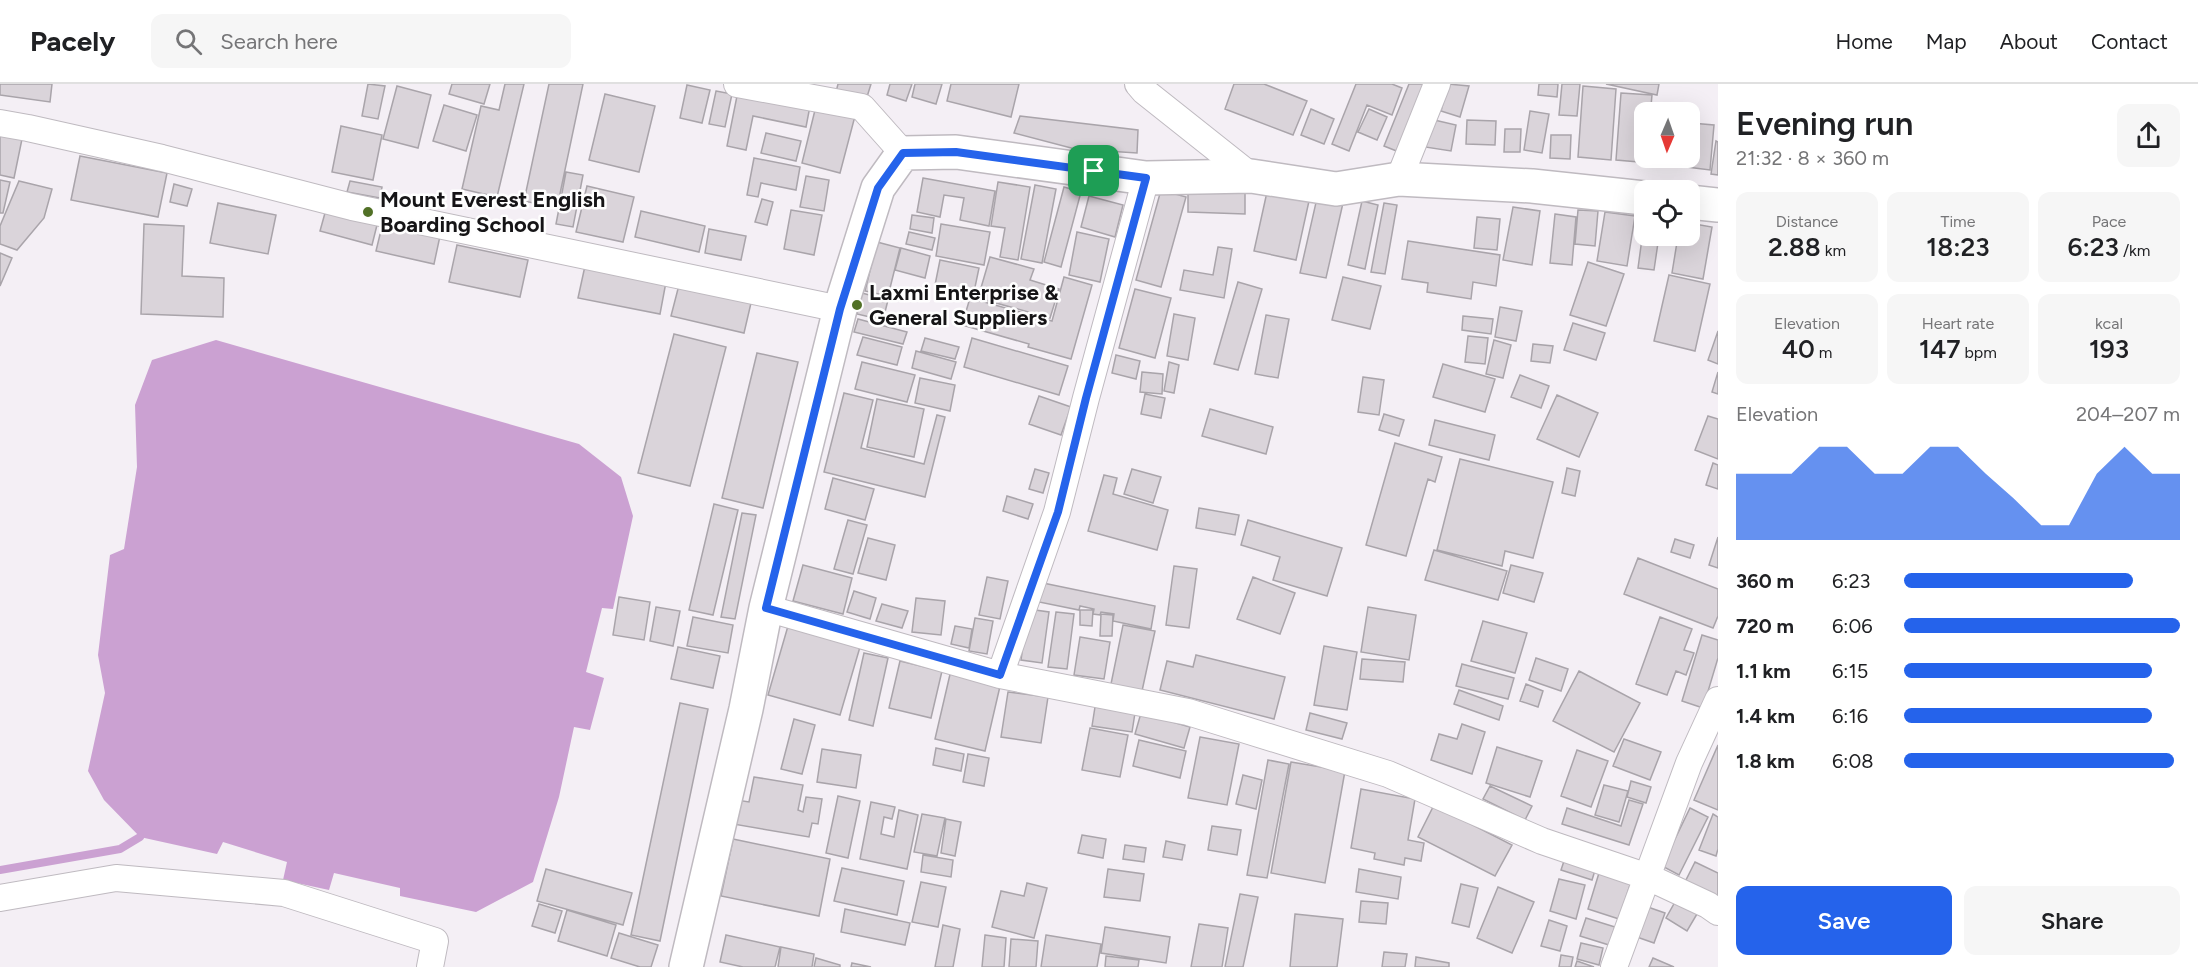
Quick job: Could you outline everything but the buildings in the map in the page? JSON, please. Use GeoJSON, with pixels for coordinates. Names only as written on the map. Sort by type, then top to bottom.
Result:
{"type":"FeatureCollection","features":[{"type":"Feature","properties":{"kind":"main road"},"geometry":{"type":"LineString","coordinates":[[686,967],[746,709],[766,608],[840,309],[878,188],[903,153],[956,152],[1146,178],[1251,176],[1336,189],[1399,179],[1532,186],[1634,197]]}},
{"type":"Feature","properties":{"kind":"main road"},"geometry":{"type":"LineString","coordinates":[[1700,204],[1718,206]]}},
{"type":"Feature","properties":{"kind":"street"},"geometry":{"type":"LineString","coordinates":[[737,84],[862,108],[903,153]]}},
{"type":"Feature","properties":{"kind":"street"},"geometry":{"type":"LineString","coordinates":[[1138,84],[1143,91],[1251,176]]}},
{"type":"Feature","properties":{"kind":"street"},"geometry":{"type":"LineString","coordinates":[[1399,179],[1437,84]]}},
{"type":"Feature","properties":{"kind":"street"},"geometry":{"type":"LineString","coordinates":[[0,123],[162,158],[352,207],[840,309]]}},
{"type":"Feature","properties":{"kind":"street"},"geometry":{"type":"LineString","coordinates":[[1000,675],[1058,512],[1086,398],[1146,178]]}},
{"type":"Feature","properties":{"kind":"street"},"geometry":{"type":"LineString","coordinates":[[766,608],[1000,675],[1188,712],[1388,774],[1542,840],[1648,877],[1718,912]]}},
{"type":"Feature","properties":{"kind":"street"},"geometry":{"type":"LineString","coordinates":[[1614,967],[1689,763],[1718,700]]}},
{"type":"Feature","properties":{"kind":"street"},"geometry":{"type":"LineString","coordinates":[[0,898],[116,878],[284,893],[435,941],[430,967]]}},
{"type":"Feature","properties":{"kind":"shaded area"},"geometry":{"type":"Polygon","coordinates":[[[216,340],[579,444],[621,477],[633,516],[613,609],[602,608],[586,672],[604,678],[590,730],[574,727],[559,797],[533,882],[476,912],[400,896],[400,888],[334,873],[329,890],[283,880],[287,862],[223,842],[217,854],[140,837],[104,800],[88,771],[105,693],[98,655],[110,555],[124,549],[137,467],[135,405],[152,360],[216,340]]]}},
{"type":"Feature","properties":{"kind":"waterway"},"geometry":{"type":"LineString","coordinates":[[0,870],[120,849],[140,837]]}},
{"type":"Feature","properties":{"kind":"place","name":"Mount Everest English Boarding School"},"geometry":{"type":"Point","coordinates":[368,212]}},
{"type":"Feature","properties":{"kind":"place","name":"Laxmi Enterprise & General Suppliers"},"geometry":{"type":"Point","coordinates":[857,305]}},
{"type":"Feature","properties":{"kind":"route"},"geometry":{"type":"LineString","coordinates":[[956,152],[1094,171],[1146,178],[1086,398],[1058,512],[1000,675],[766,608],[840,309],[878,188],[903,153],[956,152]]}}]}
